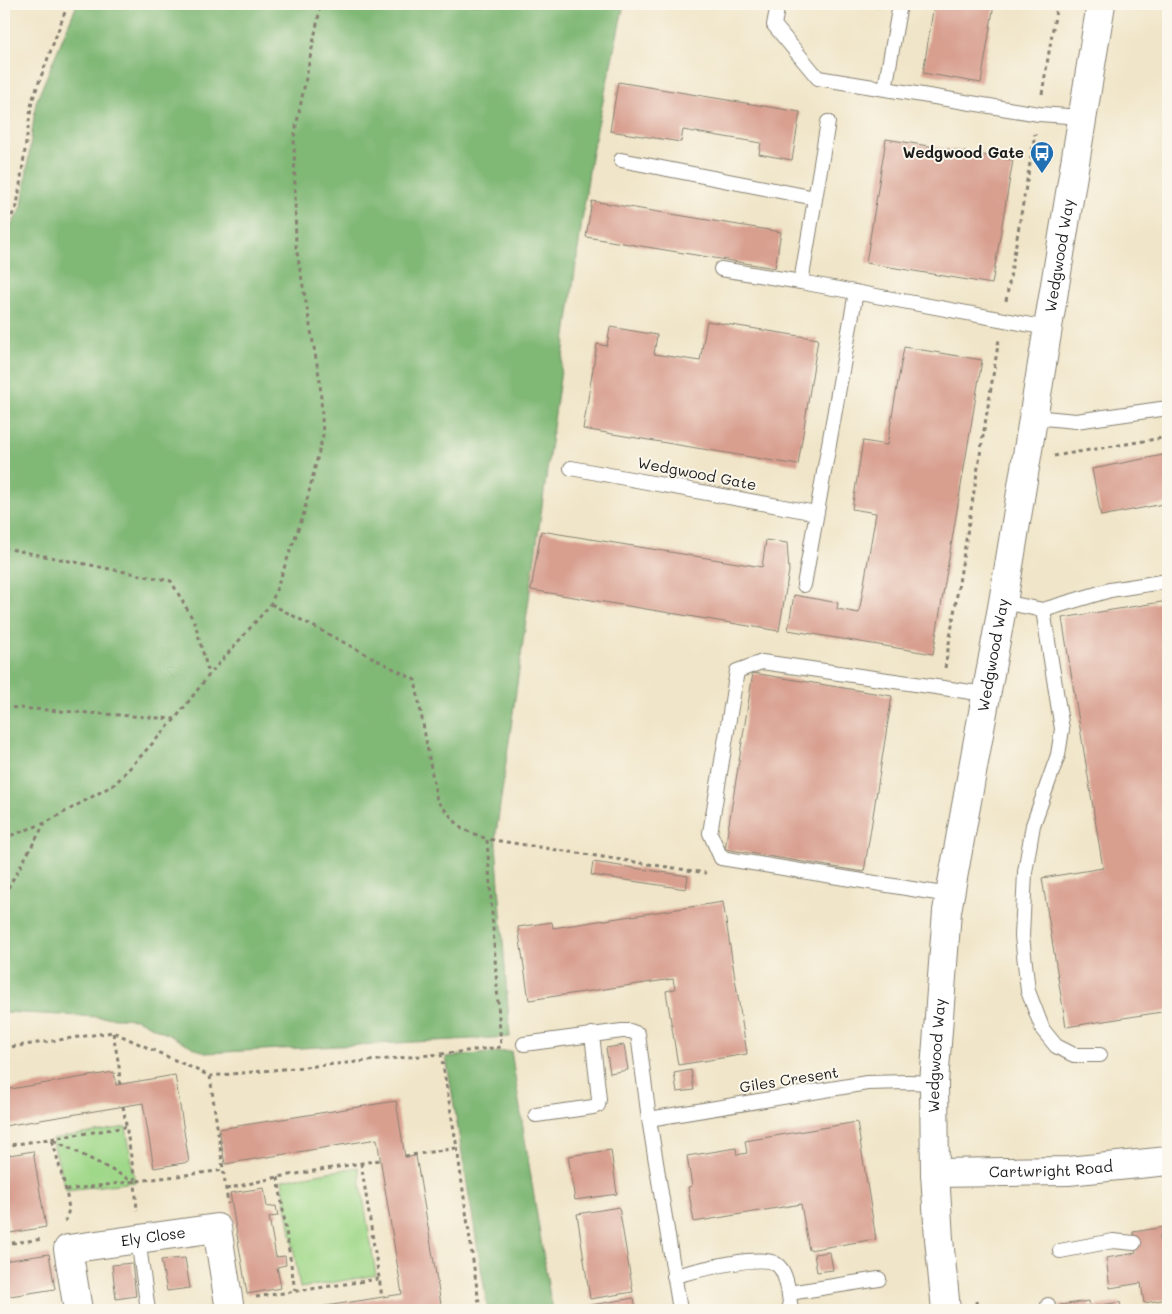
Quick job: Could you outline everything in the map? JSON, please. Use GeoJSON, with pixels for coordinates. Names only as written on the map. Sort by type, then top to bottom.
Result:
{"type":"FeatureCollection","features":[{"type":"Feature","properties":{"kind":"street","name":"Wedgwood Way"},"geometry":{"type":"LineString","coordinates":[[946,1310],[935,1173],[934,1083],[949,895],[1003,602],[1101,4]]}},
{"type":"Feature","properties":{"kind":"street","name":"Cartwright Road"},"geometry":{"type":"LineString","coordinates":[[935,1173],[1068,1171],[1168,1162]]}},
{"type":"Feature","properties":{"kind":"street","name":"Ely Close"},"geometry":{"type":"LineString","coordinates":[[62,1244],[138,1239],[217,1228]]}},
{"type":"Feature","properties":{"kind":"street"},"geometry":{"type":"LineString","coordinates":[[217,1228],[229,1306]]}},
{"type":"Feature","properties":{"kind":"street"},"geometry":{"type":"LineString","coordinates":[[62,1244],[78,1310]]}},
{"type":"Feature","properties":{"kind":"lane"},"geometry":{"type":"LineString","coordinates":[[778,4],[774,25],[818,78],[1039,114],[1082,117]]}},
{"type":"Feature","properties":{"kind":"lane"},"geometry":{"type":"LineString","coordinates":[[885,90],[900,4]]}},
{"type":"Feature","properties":{"kind":"lane"},"geometry":{"type":"LineString","coordinates":[[801,282],[828,122]]}},
{"type":"Feature","properties":{"kind":"lane"},"geometry":{"type":"LineString","coordinates":[[620,160],[815,198]]}},
{"type":"Feature","properties":{"kind":"lane"},"geometry":{"type":"LineString","coordinates":[[722,269],[1047,328]]}},
{"type":"Feature","properties":{"kind":"lane"},"geometry":{"type":"LineString","coordinates":[[804,585],[856,292]]}},
{"type":"Feature","properties":{"kind":"lane"},"geometry":{"type":"LineString","coordinates":[[1033,417],[1076,421],[1168,408]]}},
{"type":"Feature","properties":{"kind":"lane","name":"Wedgwood Gate"},"geometry":{"type":"LineString","coordinates":[[571,468],[816,513]]}},
{"type":"Feature","properties":{"kind":"lane"},"geometry":{"type":"LineString","coordinates":[[1003,602],[1042,610],[1110,590],[1168,581]]}},
{"type":"Feature","properties":{"kind":"lane"},"geometry":{"type":"LineString","coordinates":[[1042,610],[1062,729],[1058,755],[1033,825],[1025,872],[1022,936],[1028,992],[1043,1030],[1056,1046],[1074,1055],[1100,1055]]}},
{"type":"Feature","properties":{"kind":"lane"},"geometry":{"type":"LineString","coordinates":[[949,895],[721,858],[710,833],[737,671],[762,662],[986,694]]}},
{"type":"Feature","properties":{"kind":"lane"},"geometry":{"type":"LineString","coordinates":[[524,1044],[622,1031],[638,1034],[649,1119],[680,1310]]}},
{"type":"Feature","properties":{"kind":"lane"},"geometry":{"type":"LineString","coordinates":[[536,1115],[598,1105],[599,1099],[592,1034]]}},
{"type":"Feature","properties":{"kind":"lane","name":"Giles Cresent"},"geometry":{"type":"LineString","coordinates":[[649,1119],[867,1083],[934,1083]]}},
{"type":"Feature","properties":{"kind":"lane"},"geometry":{"type":"LineString","coordinates":[[138,1239],[148,1310]]}},
{"type":"Feature","properties":{"kind":"lane"},"geometry":{"type":"LineString","coordinates":[[1060,1251],[1113,1241],[1134,1243]]}},
{"type":"Feature","properties":{"kind":"lane"},"geometry":{"type":"LineString","coordinates":[[674,1276],[749,1260],[766,1260],[778,1264],[786,1277],[791,1310]]}},
{"type":"Feature","properties":{"kind":"lane"},"geometry":{"type":"LineString","coordinates":[[789,1293],[879,1279]]}},
{"type":"Feature","properties":{"kind":"path"},"geometry":{"type":"LineString","coordinates":[[4,230],[17,206],[32,100],[68,4]]}},
{"type":"Feature","properties":{"kind":"path"},"geometry":{"type":"LineString","coordinates":[[4,838],[45,823],[115,784],[175,719],[209,675],[271,604],[303,516],[323,435],[320,381],[296,247],[294,137],[321,4]]}},
{"type":"Feature","properties":{"kind":"path"},"geometry":{"type":"LineString","coordinates":[[941,688],[1056,4]]}},
{"type":"Feature","properties":{"kind":"path"},"geometry":{"type":"LineString","coordinates":[[1026,460],[1168,437]]}},
{"type":"Feature","properties":{"kind":"path"},"geometry":{"type":"LineString","coordinates":[[4,548],[171,581],[196,623],[209,675]]}},
{"type":"Feature","properties":{"kind":"path"},"geometry":{"type":"LineString","coordinates":[[271,604],[415,680],[437,801],[462,829],[487,839],[713,874]]}},
{"type":"Feature","properties":{"kind":"path"},"geometry":{"type":"LineString","coordinates":[[4,707],[175,719]]}},
{"type":"Feature","properties":{"kind":"path"},"geometry":{"type":"LineString","coordinates":[[4,895],[45,823]]}},
{"type":"Feature","properties":{"kind":"path"},"geometry":{"type":"LineString","coordinates":[[4,1048],[113,1032],[210,1076],[501,1047],[487,839]]}},
{"type":"Feature","properties":{"kind":"path"},"geometry":{"type":"LineString","coordinates":[[113,1032],[120,1085]]}},
{"type":"Feature","properties":{"kind":"path"},"geometry":{"type":"LineString","coordinates":[[442,1054],[480,1310]]}},
{"type":"Feature","properties":{"kind":"path"},"geometry":{"type":"LineString","coordinates":[[210,1076],[231,1221],[217,1228]]}},
{"type":"Feature","properties":{"kind":"path"},"geometry":{"type":"LineString","coordinates":[[123,1106],[135,1182],[138,1239]]}},
{"type":"Feature","properties":{"kind":"path"},"geometry":{"type":"LineString","coordinates":[[4,1146],[126,1127]]}},
{"type":"Feature","properties":{"kind":"path"},"geometry":{"type":"LineString","coordinates":[[52,1139],[135,1182]]}},
{"type":"Feature","properties":{"kind":"path"},"geometry":{"type":"LineString","coordinates":[[4,1244],[62,1244],[54,1224],[66,1220],[69,1209],[66,1190],[52,1139]]}},
{"type":"Feature","properties":{"kind":"path"},"geometry":{"type":"LineString","coordinates":[[405,1156],[457,1148]]}},
{"type":"Feature","properties":{"kind":"path"},"geometry":{"type":"LineString","coordinates":[[226,1189],[278,1177],[380,1160]]}},
{"type":"Feature","properties":{"kind":"path"},"geometry":{"type":"LineString","coordinates":[[361,1163],[382,1297]]}},
{"type":"Feature","properties":{"kind":"path"},"geometry":{"type":"LineString","coordinates":[[66,1190],[224,1170]]}},
{"type":"Feature","properties":{"kind":"path"},"geometry":{"type":"LineString","coordinates":[[278,1177],[295,1291]]}},
{"type":"Feature","properties":{"kind":"path"},"geometry":{"type":"LineString","coordinates":[[229,1306],[295,1291],[379,1279]]}},
{"type":"Feature","properties":{"kind":"green space"},"geometry":{"type":"Polygon","coordinates":[[[77,4],[624,4],[591,157],[496,834],[510,1037],[205,1053],[137,1019],[4,1012],[4,238],[22,207],[36,102],[77,4]]]}},
{"type":"Feature","properties":{"kind":"green space"},"geometry":{"type":"Polygon","coordinates":[[[511,1051],[552,1310],[488,1310],[446,1057],[511,1051]]]}},
{"type":"Feature","properties":{"kind":"green space"},"geometry":{"type":"Polygon","coordinates":[[[126,1127],[135,1182],[66,1190],[52,1139],[126,1127]]]}},
{"type":"Feature","properties":{"kind":"green space"},"geometry":{"type":"Polygon","coordinates":[[[358,1167],[376,1275],[300,1288],[282,1180],[358,1167]]]}},
{"type":"Feature","properties":{"kind":"building"},"geometry":{"type":"Polygon","coordinates":[[[860,4],[880,4],[879,8],[860,4]]]}},
{"type":"Feature","properties":{"kind":"building"},"geometry":{"type":"Polygon","coordinates":[[[934,4],[994,4],[981,83],[923,73],[934,4]]]}},
{"type":"Feature","properties":{"kind":"building"},"geometry":{"type":"Polygon","coordinates":[[[618,82],[800,112],[792,160],[759,154],[761,143],[683,130],[681,142],[610,131],[618,82]]]}},
{"type":"Feature","properties":{"kind":"building"},"geometry":{"type":"Polygon","coordinates":[[[886,139],[1013,160],[992,284],[866,263],[886,139]]]}},
{"type":"Feature","properties":{"kind":"building"},"geometry":{"type":"Polygon","coordinates":[[[592,201],[781,232],[775,268],[586,237],[592,201]]]}},
{"type":"Feature","properties":{"kind":"building"},"geometry":{"type":"Polygon","coordinates":[[[707,321],[818,339],[798,465],[583,429],[597,344],[607,346],[610,327],[657,335],[654,354],[700,361],[707,321]]]}},
{"type":"Feature","properties":{"kind":"building"},"geometry":{"type":"Polygon","coordinates":[[[904,347],[982,360],[933,654],[788,630],[794,595],[838,603],[837,609],[859,613],[876,513],[852,509],[863,441],[887,445],[904,347]]]}},
{"type":"Feature","properties":{"kind":"building"},"geometry":{"type":"Polygon","coordinates":[[[1168,454],[1168,503],[1101,516],[1092,469],[1168,454]]]}},
{"type":"Feature","properties":{"kind":"building"},"geometry":{"type":"Polygon","coordinates":[[[541,531],[762,567],[766,540],[787,543],[789,571],[779,631],[531,590],[541,531]]]}},
{"type":"Feature","properties":{"kind":"building"},"geometry":{"type":"Polygon","coordinates":[[[1168,601],[1168,1011],[1066,1027],[1042,878],[1103,868],[1062,618],[1168,601]]]}},
{"type":"Feature","properties":{"kind":"building"},"geometry":{"type":"Polygon","coordinates":[[[753,673],[892,696],[864,872],[725,849],[753,673]]]}},
{"type":"Feature","properties":{"kind":"building"},"geometry":{"type":"Polygon","coordinates":[[[593,862],[688,876],[686,889],[591,875],[593,862]]]}},
{"type":"Feature","properties":{"kind":"building"},"geometry":{"type":"Polygon","coordinates":[[[723,902],[747,1054],[678,1065],[666,991],[675,989],[673,979],[529,1000],[518,927],[552,922],[553,928],[723,902]]]}},
{"type":"Feature","properties":{"kind":"building"},"geometry":{"type":"Polygon","coordinates":[[[624,1045],[628,1070],[610,1073],[606,1048],[624,1045]]]}},
{"type":"Feature","properties":{"kind":"building"},"geometry":{"type":"Polygon","coordinates":[[[691,1070],[694,1090],[677,1092],[674,1073],[691,1070]]]}},
{"type":"Feature","properties":{"kind":"building"},"geometry":{"type":"Polygon","coordinates":[[[114,1072],[116,1085],[175,1075],[189,1162],[154,1168],[143,1103],[4,1126],[4,1090],[114,1072]]]}},
{"type":"Feature","properties":{"kind":"building"},"geometry":{"type":"Polygon","coordinates":[[[396,1101],[405,1157],[416,1156],[442,1310],[307,1310],[402,1294],[377,1139],[225,1164],[219,1129],[396,1101]]]}},
{"type":"Feature","properties":{"kind":"building"},"geometry":{"type":"Polygon","coordinates":[[[857,1122],[876,1239],[809,1250],[801,1204],[694,1222],[688,1187],[692,1186],[687,1156],[736,1148],[737,1155],[747,1153],[745,1141],[857,1122]]]}},
{"type":"Feature","properties":{"kind":"building"},"geometry":{"type":"Polygon","coordinates":[[[611,1150],[617,1194],[575,1200],[568,1156],[611,1150]]]}},
{"type":"Feature","properties":{"kind":"building"},"geometry":{"type":"Polygon","coordinates":[[[33,1151],[46,1227],[10,1233],[4,1193],[4,1156],[33,1151]]]}},
{"type":"Feature","properties":{"kind":"building"},"geometry":{"type":"Polygon","coordinates":[[[264,1188],[267,1207],[276,1206],[278,1216],[269,1217],[276,1257],[285,1256],[286,1265],[277,1267],[281,1288],[247,1294],[230,1193],[264,1188]]]}},
{"type":"Feature","properties":{"kind":"building"},"geometry":{"type":"Polygon","coordinates":[[[619,1207],[633,1292],[590,1299],[577,1214],[619,1207]]]}},
{"type":"Feature","properties":{"kind":"building"},"geometry":{"type":"Polygon","coordinates":[[[1165,1227],[1168,1248],[1168,1299],[1144,1303],[1141,1283],[1110,1288],[1106,1258],[1136,1253],[1133,1232],[1165,1227]]]}},
{"type":"Feature","properties":{"kind":"building"},"geometry":{"type":"Polygon","coordinates":[[[830,1252],[833,1270],[817,1272],[814,1254],[830,1252]]]}},
{"type":"Feature","properties":{"kind":"building"},"geometry":{"type":"Polygon","coordinates":[[[49,1254],[55,1289],[4,1297],[4,1261],[49,1254]]]}},
{"type":"Feature","properties":{"kind":"building"},"geometry":{"type":"Polygon","coordinates":[[[185,1258],[190,1288],[167,1291],[161,1260],[185,1258]]]}},
{"type":"Feature","properties":{"kind":"building"},"geometry":{"type":"Polygon","coordinates":[[[132,1263],[136,1296],[116,1299],[112,1265],[132,1263]]]}},
{"type":"Feature","properties":{"kind":"building"},"geometry":{"type":"Polygon","coordinates":[[[634,1298],[636,1310],[592,1310],[591,1305],[634,1298]]]}},
{"type":"Feature","properties":{"kind":"building"},"geometry":{"type":"Polygon","coordinates":[[[1089,1301],[1090,1307],[1120,1302],[1122,1310],[1060,1310],[1060,1305],[1089,1301]]]}},
{"type":"Feature","properties":{"kind":"place","name":"Wedgwood Gate"},"geometry":{"type":"Point","coordinates":[1042,174]}}]}
